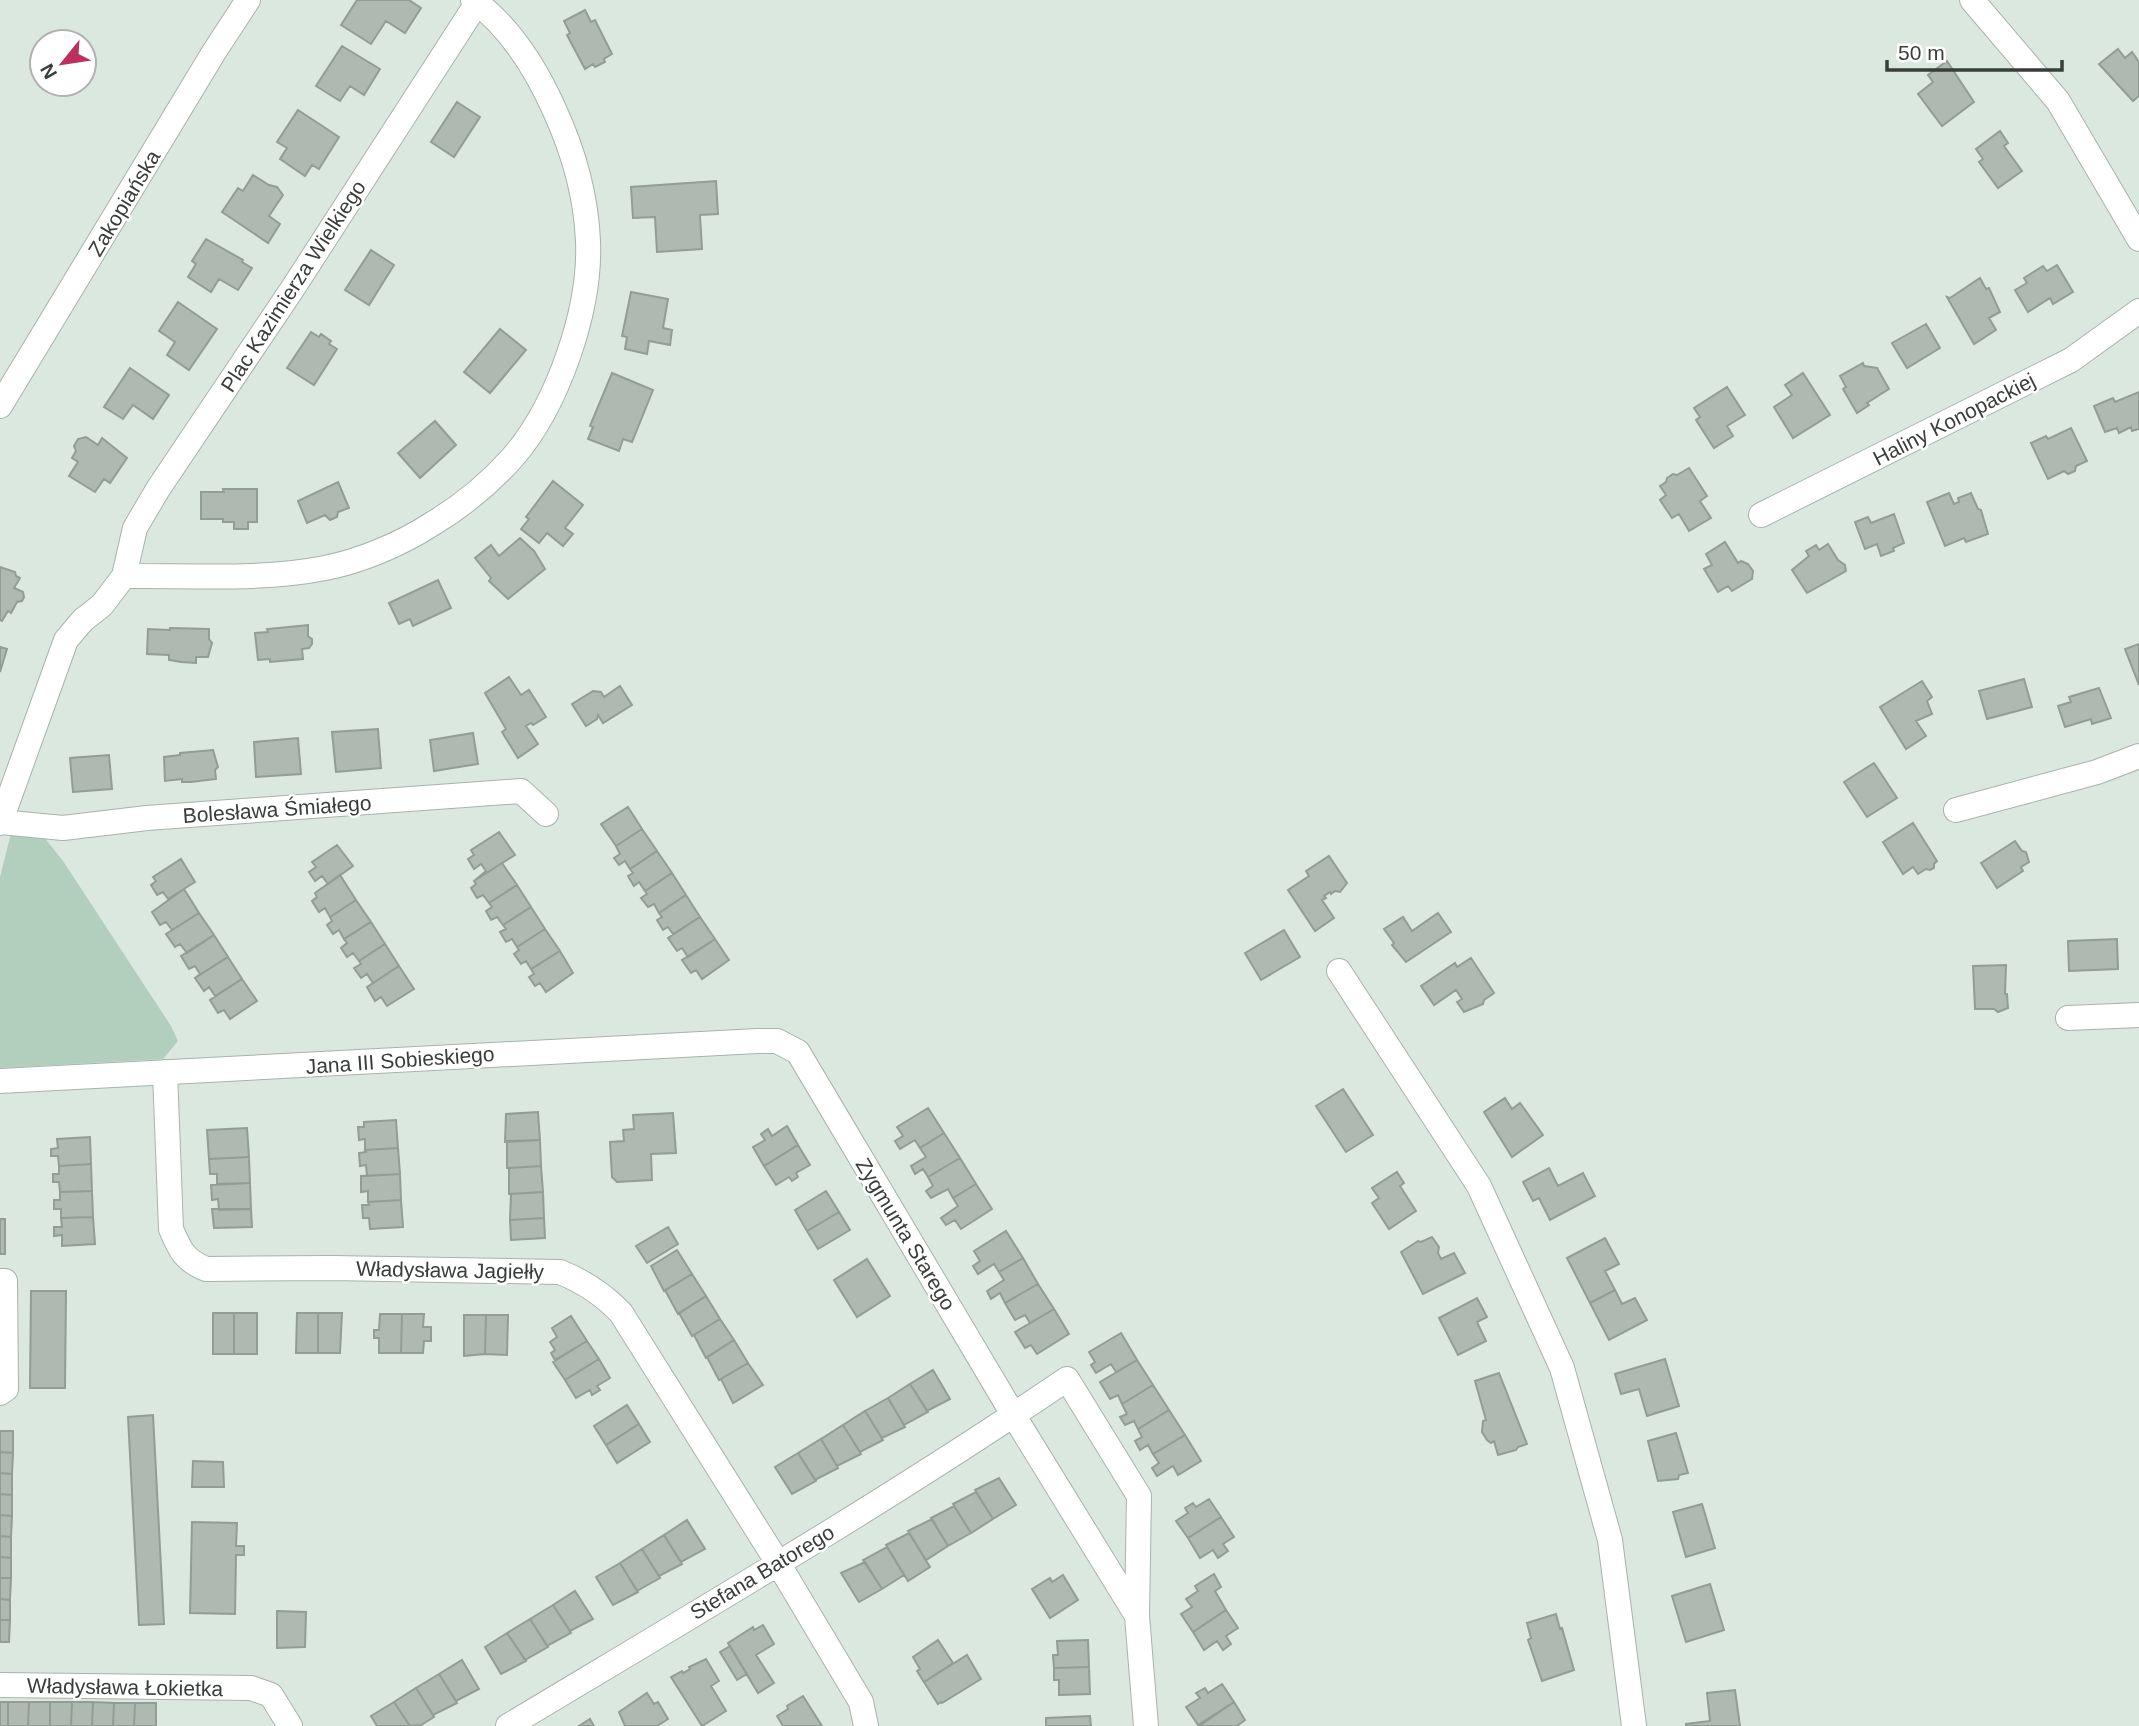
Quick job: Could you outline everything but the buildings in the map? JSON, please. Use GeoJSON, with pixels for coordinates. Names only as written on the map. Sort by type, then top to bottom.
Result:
{"type":"FeatureCollection","features":[{"type":"Feature","properties":{"kind":"street","name":"Zakopiańska"},"geometry":{"type":"LineString","coordinates":[[0,406],[248,0]]}},
{"type":"Feature","properties":{"kind":"street"},"geometry":{"type":"LineString","coordinates":[[1972,0],[2058,101],[2139,239]]}},
{"type":"Feature","properties":{"kind":"street"},"geometry":{"type":"LineString","coordinates":[[0,823],[66,640],[83,620],[102,605],[124,576],[262,575],[325,568],[380,551],[430,526],[470,499],[514,456],[536,421],[559,378],[573,344],[584,295],[588,242],[581,189],[569,141],[545,89],[509,34],[475,2]]}},
{"type":"Feature","properties":{"kind":"street","name":"Plac Kazimierza Wielkiego"},"geometry":{"type":"LineString","coordinates":[[124,576],[135,528],[158,489],[293,288],[475,2]]}},
{"type":"Feature","properties":{"kind":"street","name":"Haliny Konopackiej"},"geometry":{"type":"LineString","coordinates":[[1762,515],[2071,360],[2139,311]]}},
{"type":"Feature","properties":{"kind":"street"},"geometry":{"type":"LineString","coordinates":[[1956,810],[2097,772],[2139,756]]}},
{"type":"Feature","properties":{"kind":"street","name":"Bolesława Śmiałego"},"geometry":{"type":"LineString","coordinates":[[0,823],[63,828],[147,818],[521,791],[546,814]]}},
{"type":"Feature","properties":{"kind":"street"},"geometry":{"type":"LineString","coordinates":[[1339,971],[1479,1186],[1562,1368],[1610,1540],[1634,1726]]}},
{"type":"Feature","properties":{"kind":"street"},"geometry":{"type":"LineString","coordinates":[[2068,1018],[2139,1015]]}},
{"type":"Feature","properties":{"kind":"street","name":"Jana III Sobieskiego"},"geometry":{"type":"LineString","coordinates":[[0,1081],[757,1041],[777,1041],[798,1052]]}},
{"type":"Feature","properties":{"kind":"street","name":"Zygmunta Starego"},"geometry":{"type":"LineString","coordinates":[[798,1052],[1014,1416],[1138,1616]]}},
{"type":"Feature","properties":{"kind":"street","name":"Władysława Jagiełły"},"geometry":{"type":"LineString","coordinates":[[164,1072],[171,1229],[190,1262],[206,1269],[560,1272],[584,1282],[604,1296],[621,1313],[778,1563],[861,1702],[866,1726]]}},
{"type":"Feature","properties":{"kind":"street"},"geometry":{"type":"LineString","coordinates":[[0,1281],[5,1281],[6,1375],[6,1389],[0,1393]]}},
{"type":"Feature","properties":{"kind":"street","name":"Zygmunta Starego"},"geometry":{"type":"LineString","coordinates":[[1014,1416],[1068,1380],[1139,1496],[1138,1616],[1146,1726]]}},
{"type":"Feature","properties":{"kind":"street","name":"Stefana Batorego"},"geometry":{"type":"LineString","coordinates":[[508,1726],[1014,1416]]}},
{"type":"Feature","properties":{"kind":"street","name":"Władysława Łokietka"},"geometry":{"type":"LineString","coordinates":[[0,1685],[251,1688],[271,1695],[290,1726]]}},
{"type":"Feature","properties":{"kind":"green space"},"geometry":{"type":"Polygon","coordinates":[[[12,829],[39,831],[63,861],[171,1026],[178,1041],[163,1059],[0,1068],[0,877],[12,829]]]}}]}
